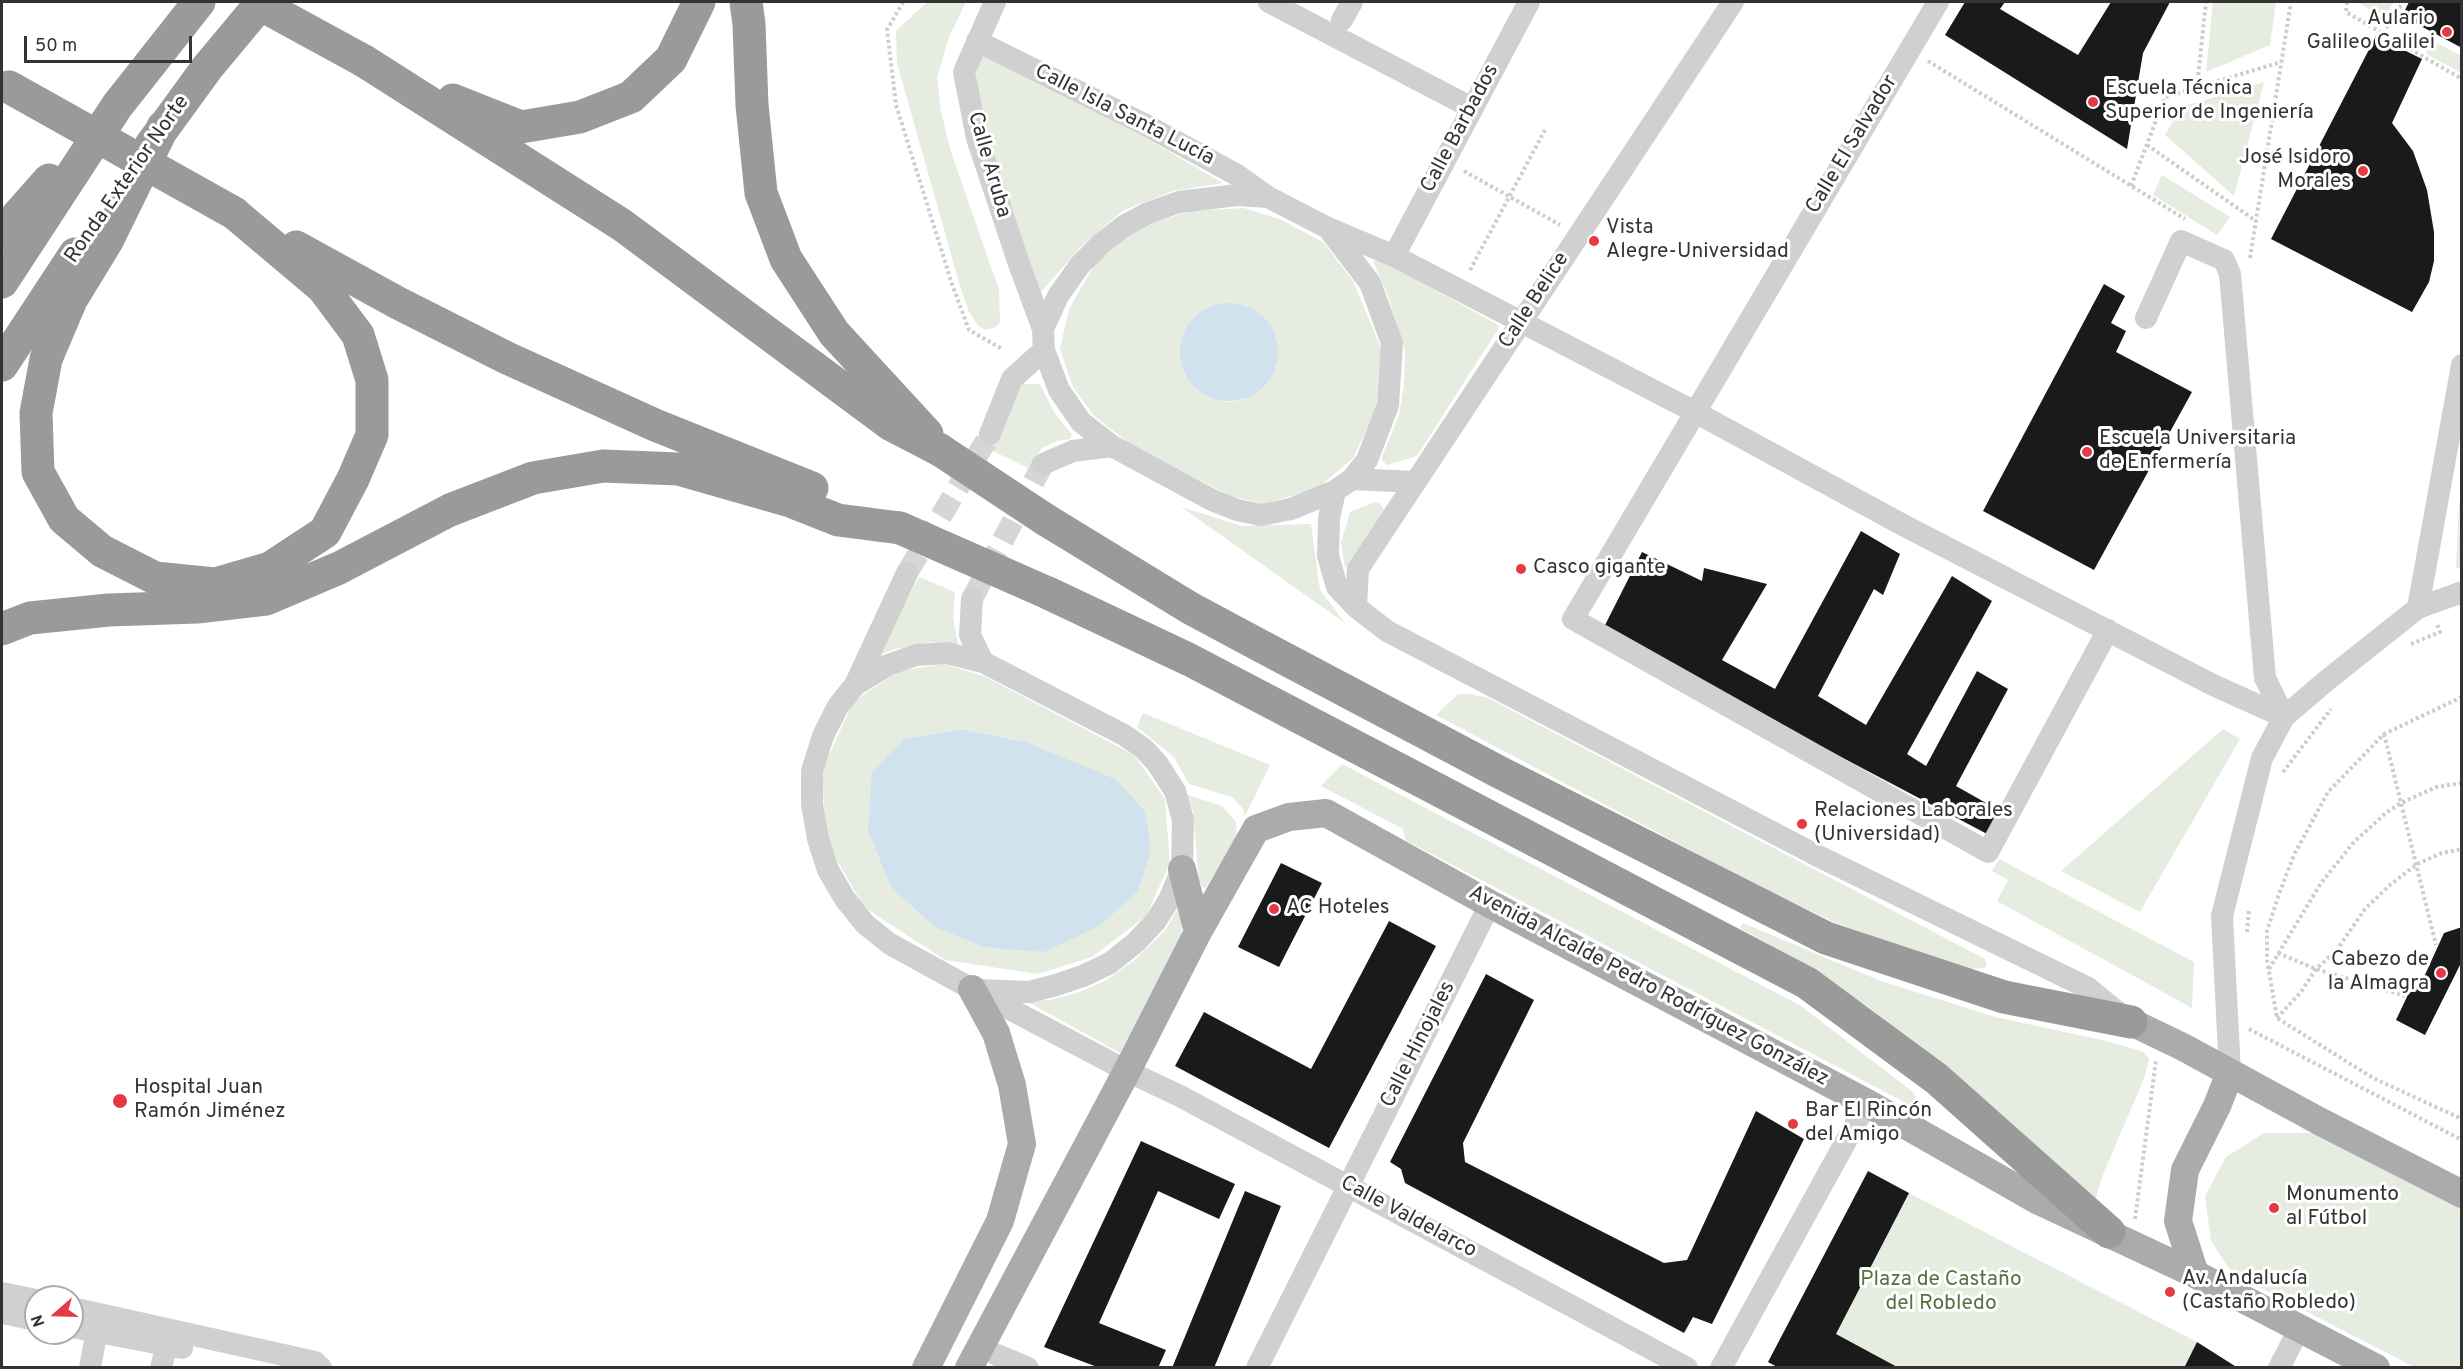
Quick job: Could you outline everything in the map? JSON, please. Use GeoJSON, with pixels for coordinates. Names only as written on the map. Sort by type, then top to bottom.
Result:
{"type":"FeatureCollection","features":[{"type":"Feature","properties":{"kind":"highway"},"geometry":{"type":"LineString","coordinates":[[2,233],[117,106],[199,2]]}},
{"type":"Feature","properties":{"kind":"highway"},"geometry":{"type":"LineString","coordinates":[[256,2],[364,60],[622,225],[897,415],[940,450],[1046,520],[1191,608],[1249,640],[1499,772],[1826,938],[2004,997],[2131,1022]]}},
{"type":"Feature","properties":{"kind":"highway","name":"Ronda Exterior Norte"},"geometry":{"type":"LineString","coordinates":[[2,365],[104,211],[164,127],[207,68],[262,2]]}},
{"type":"Feature","properties":{"kind":"highway"},"geometry":{"type":"LineString","coordinates":[[207,68],[271,2]]}},
{"type":"Feature","properties":{"kind":"highway"},"geometry":{"type":"LineString","coordinates":[[364,60],[521,127],[580,117],[631,97],[671,59],[699,2]]}},
{"type":"Feature","properties":{"kind":"highway"},"geometry":{"type":"LineString","coordinates":[[746,2],[752,105],[761,193],[786,259],[834,333],[897,415]]}},
{"type":"Feature","properties":{"kind":"highway"},"geometry":{"type":"LineString","coordinates":[[4,84],[398,303],[507,358],[843,511]]}},
{"type":"Feature","properties":{"kind":"highway"},"geometry":{"type":"LineString","coordinates":[[2,282],[117,106]]}},
{"type":"Feature","properties":{"kind":"highway"},"geometry":{"type":"LineString","coordinates":[[164,127],[107,241],[71,300],[46,359],[36,413],[38,472],[64,519],[102,551],[156,578],[215,584],[270,568],[325,532],[353,479],[372,435],[372,380],[358,335],[323,288],[234,213]]}},
{"type":"Feature","properties":{"kind":"highway"},"geometry":{"type":"LineString","coordinates":[[2,629],[30,618],[109,610],[197,607],[266,599],[339,568],[450,510],[533,478],[603,466],[678,469],[790,501],[843,511],[900,528],[1048,593],[1190,660],[1807,983],[1936,1079],[2122,1228]]}},
{"type":"Feature","properties":{"kind":"main road","name":"Avenida Alcalde Pedro Rodríguez González"},"geometry":{"type":"LineString","coordinates":[[969,1368],[1198,932],[1256,829],[1290,817],[1326,813],[1490,904],[1867,1103],[2037,1200],[2122,1228],[2195,1274],[2376,1368]]}},
{"type":"Feature","properties":{"kind":"main road"},"geometry":{"type":"LineString","coordinates":[[1182,869],[1198,932]]}},
{"type":"Feature","properties":{"kind":"main road"},"geometry":{"type":"LineString","coordinates":[[927,1368],[1000,1221],[1022,1144],[1012,1085],[996,1033],[972,989]]}},
{"type":"Feature","properties":{"kind":"main road"},"geometry":{"type":"LineString","coordinates":[[2131,1022],[2462,1194]]}},
{"type":"Feature","properties":{"kind":"main road"},"geometry":{"type":"LineString","coordinates":[[2195,1274],[2178,1221],[2185,1170],[2217,1106],[2230,1073]]}},
{"type":"Feature","properties":{"kind":"street","name":"Calle Aruba"},"geometry":{"type":"LineString","coordinates":[[995,2],[964,72],[977,138],[1059,390],[1081,422],[1112,446],[1212,500],[1237,510],[1261,515],[1291,509],[1344,485]]}},
{"type":"Feature","properties":{"kind":"street"},"geometry":{"type":"LineString","coordinates":[[1269,2],[1472,108]]}},
{"type":"Feature","properties":{"kind":"street","name":"Calle Barbados"},"geometry":{"type":"LineString","coordinates":[[1394,256],[1529,2]]}},
{"type":"Feature","properties":{"kind":"street","name":"Calle Belice"},"geometry":{"type":"LineString","coordinates":[[1356,608],[1358,569],[1733,2]]}},
{"type":"Feature","properties":{"kind":"street","name":"Calle El Salvador"},"geometry":{"type":"LineString","coordinates":[[1938,2],[1573,619],[1988,852],[2051,745],[2108,630]]}},
{"type":"Feature","properties":{"kind":"street","name":"Calle Isla Santa Lucía"},"geometry":{"type":"LineString","coordinates":[[977,41],[1142,123],[1238,175],[1268,197]]}},
{"type":"Feature","properties":{"kind":"street"},"geometry":{"type":"LineString","coordinates":[[990,434],[1012,379],[1044,339],[1058,296],[1080,265],[1124,226],[1148,213],[1179,202],[1237,195],[1268,197],[1328,228],[1394,256],[1695,412],[1904,525],[2213,686],[2284,717]]}},
{"type":"Feature","properties":{"kind":"street"},"geometry":{"type":"LineString","coordinates":[[1328,228],[1370,283],[1392,343],[1388,405],[1367,460],[1344,485],[1329,518],[1328,556],[1337,587],[1356,608],[1387,631],[1420,649],[1816,855],[2088,988],[2131,1022]]}},
{"type":"Feature","properties":{"kind":"street"},"geometry":{"type":"LineString","coordinates":[[2146,318],[2181,241],[2224,260],[2230,274],[2265,678],[2284,717]]}},
{"type":"Feature","properties":{"kind":"street"},"geometry":{"type":"LineString","coordinates":[[2418,608],[2462,364]]}},
{"type":"Feature","properties":{"kind":"street"},"geometry":{"type":"LineString","coordinates":[[1043,464],[1073,451],[1112,446]]}},
{"type":"Feature","properties":{"kind":"street"},"geometry":{"type":"LineString","coordinates":[[1344,485],[1415,482]]}},
{"type":"Feature","properties":{"kind":"street"},"geometry":{"type":"LineString","coordinates":[[855,685],[907,573]]}},
{"type":"Feature","properties":{"kind":"street"},"geometry":{"type":"LineString","coordinates":[[2230,1073],[2222,916],[2262,758],[2284,717],[2418,608],[2451,596]]}},
{"type":"Feature","properties":{"kind":"street"},"geometry":{"type":"LineString","coordinates":[[972,598],[970,635],[983,662]]}},
{"type":"Feature","properties":{"kind":"street"},"geometry":{"type":"LineString","coordinates":[[855,685],[888,665],[916,655],[947,653],[983,662],[1124,735],[1150,756],[1176,791],[1183,820],[1182,869],[1155,922],[1135,943],[1110,963],[1083,976],[1029,992],[972,989]]}},
{"type":"Feature","properties":{"kind":"street","name":"Calle Valdelarco"},"geometry":{"type":"LineString","coordinates":[[855,685],[838,706],[823,736],[812,771],[813,812],[818,839],[828,870],[844,899],[865,924],[891,944],[972,989],[1127,1071],[1180,1096],[1687,1368]]}},
{"type":"Feature","properties":{"kind":"street","name":"Calle Hinojales"},"geometry":{"type":"LineString","coordinates":[[1257,1368],[1490,904]]}},
{"type":"Feature","properties":{"kind":"street"},"geometry":{"type":"LineString","coordinates":[[1721,1368],[1867,1103]]}},
{"type":"Feature","properties":{"kind":"street"},"geometry":{"type":"LineString","coordinates":[[2,1293],[24,1298]]}},
{"type":"Feature","properties":{"kind":"street"},"geometry":{"type":"LineString","coordinates":[[2,1313],[24,1318]]}},
{"type":"Feature","properties":{"kind":"street"},"geometry":{"type":"LineString","coordinates":[[84,1315],[98,1323],[315,1362],[321,1368]]}},
{"type":"Feature","properties":{"kind":"street"},"geometry":{"type":"LineString","coordinates":[[84,1325],[98,1323]]}},
{"type":"Feature","properties":{"kind":"street"},"geometry":{"type":"LineString","coordinates":[[90,1368],[98,1323]]}},
{"type":"Feature","properties":{"kind":"street"},"geometry":{"type":"LineString","coordinates":[[2279,1368],[2299,1329]]}},
{"type":"Feature","properties":{"kind":"street"},"geometry":{"type":"LineString","coordinates":[[161,1368],[168,1337]]}},
{"type":"Feature","properties":{"kind":"street"},"geometry":{"type":"LineString","coordinates":[[168,1337],[268,1368]]}},
{"type":"Feature","properties":{"kind":"street"},"geometry":{"type":"LineString","coordinates":[[997,1355],[1028,1368]]}},
{"type":"Feature","properties":{"kind":"path"},"geometry":{"type":"LineString","coordinates":[[903,2],[887,30],[896,105],[952,284],[969,330],[1002,349]]}},
{"type":"Feature","properties":{"kind":"path"},"geometry":{"type":"LineString","coordinates":[[2197,87],[2206,2]]}},
{"type":"Feature","properties":{"kind":"path"},"geometry":{"type":"LineString","coordinates":[[2250,258],[2291,2]]}},
{"type":"Feature","properties":{"kind":"path"},"geometry":{"type":"LineString","coordinates":[[2347,2],[2346,12],[2462,79]]}},
{"type":"Feature","properties":{"kind":"path"},"geometry":{"type":"LineString","coordinates":[[2383,33],[2403,2]]}},
{"type":"Feature","properties":{"kind":"path"},"geometry":{"type":"LineString","coordinates":[[1922,57],[2189,222]]}},
{"type":"Feature","properties":{"kind":"path"},"geometry":{"type":"LineString","coordinates":[[2131,186],[2165,97],[2281,62]]}},
{"type":"Feature","properties":{"kind":"path"},"geometry":{"type":"LineString","coordinates":[[1467,276],[1545,130]]}},
{"type":"Feature","properties":{"kind":"path"},"geometry":{"type":"LineString","coordinates":[[2146,145],[2256,221]]}},
{"type":"Feature","properties":{"kind":"path"},"geometry":{"type":"LineString","coordinates":[[1459,168],[1566,228]]}},
{"type":"Feature","properties":{"kind":"path"},"geometry":{"type":"LineString","coordinates":[[2408,646],[2440,632],[2436,617],[2451,596]]}},
{"type":"Feature","properties":{"kind":"path"},"geometry":{"type":"LineString","coordinates":[[2462,697],[2384,734],[2328,792],[2294,855],[2267,931],[2268,969],[2277,1018],[2373,1078],[2462,1119]]}},
{"type":"Feature","properties":{"kind":"path"},"geometry":{"type":"LineString","coordinates":[[2280,776],[2334,704]]}},
{"type":"Feature","properties":{"kind":"path"},"geometry":{"type":"LineString","coordinates":[[2384,734],[2436,945]]}},
{"type":"Feature","properties":{"kind":"path"},"geometry":{"type":"LineString","coordinates":[[2268,969],[2321,883],[2354,842],[2387,812],[2401,803],[2436,787],[2462,783]]}},
{"type":"Feature","properties":{"kind":"path"},"geometry":{"type":"LineString","coordinates":[[2277,1018],[2301,992],[2316,969],[2336,951],[2365,909],[2417,864],[2442,853],[2462,849]]}},
{"type":"Feature","properties":{"kind":"path"},"geometry":{"type":"LineString","coordinates":[[2246,943],[2249,900]]}},
{"type":"Feature","properties":{"kind":"path"},"geometry":{"type":"LineString","coordinates":[[2278,953],[2316,969],[2404,996]]}},
{"type":"Feature","properties":{"kind":"path"},"geometry":{"type":"LineString","coordinates":[[2248,1019],[2249,1029],[2462,1140]]}},
{"type":"Feature","properties":{"kind":"path"},"geometry":{"type":"LineString","coordinates":[[2122,1228],[2157,1056]]}},
{"type":"Feature","properties":{"kind":"green space"},"geometry":{"type":"Polygon","coordinates":[[[927,2],[966,2],[949,37],[937,78],[941,111],[950,149],[999,290],[1000,322],[996,327],[986,330],[978,326],[969,312],[960,286],[897,63],[896,31],[927,2]]]}},
{"type":"Feature","properties":{"kind":"green space"},"geometry":{"type":"Polygon","coordinates":[[[2213,2],[2276,2],[2270,45],[2206,72],[2213,2]]]}},
{"type":"Feature","properties":{"kind":"green space"},"geometry":{"type":"Polygon","coordinates":[[[2357,2],[2394,2],[2384,18],[2357,2]]]}},
{"type":"Feature","properties":{"kind":"green space"},"geometry":{"type":"Polygon","coordinates":[[[2433,41],[2461,56],[2461,73],[2426,54],[2433,41]]]}},
{"type":"Feature","properties":{"kind":"green space"},"geometry":{"type":"Polygon","coordinates":[[[982,52],[1106,115],[1223,183],[1173,191],[1122,211],[1081,247],[1040,293],[991,149],[973,84],[982,52]]]}},
{"type":"Feature","properties":{"kind":"green space"},"geometry":{"type":"Polygon","coordinates":[[[2264,82],[2234,196],[2165,135],[2182,107],[2264,82]]]}},
{"type":"Feature","properties":{"kind":"green space"},"geometry":{"type":"Polygon","coordinates":[[[2162,175],[2230,217],[2217,235],[2153,195],[2162,175]]]}},
{"type":"Feature","properties":{"kind":"green space"},"geometry":{"type":"Polygon","coordinates":[[[1244,208],[1279,219],[1323,242],[1353,281],[1381,348],[1376,410],[1353,458],[1318,488],[1263,504],[1231,496],[1134,447],[1094,416],[1073,387],[1060,349],[1069,309],[1095,264],[1141,226],[1191,211],[1244,208]],[[1226,303],[1206,309],[1191,321],[1181,340],[1180,355],[1184,373],[1197,390],[1215,399],[1228,402],[1242,400],[1254,394],[1265,386],[1275,369],[1278,352],[1275,335],[1264,318],[1247,306],[1226,303]]]}},
{"type":"Feature","properties":{"kind":"green space"},"geometry":{"type":"Polygon","coordinates":[[[1381,260],[1500,326],[1417,456],[1387,465],[1381,459],[1399,415],[1404,385],[1405,350],[1388,296],[1373,261],[1381,260]]]}},
{"type":"Feature","properties":{"kind":"green space"},"geometry":{"type":"Polygon","coordinates":[[[1022,384],[1040,384],[1055,414],[1072,434],[1070,439],[1057,441],[1042,448],[1028,468],[991,450],[1022,384]]]}},
{"type":"Feature","properties":{"kind":"green space"},"geometry":{"type":"Polygon","coordinates":[[[2461,494],[2461,568],[2456,568],[2459,504],[2461,494]]]}},
{"type":"Feature","properties":{"kind":"green space"},"geometry":{"type":"Polygon","coordinates":[[[1375,502],[1380,503],[1384,510],[1345,568],[1341,543],[1350,512],[1375,502]]]}},
{"type":"Feature","properties":{"kind":"green space"},"geometry":{"type":"Polygon","coordinates":[[[1181,507],[1242,526],[1311,524],[1320,590],[1345,623],[1181,507]]]}},
{"type":"Feature","properties":{"kind":"green space"},"geometry":{"type":"Polygon","coordinates":[[[919,577],[955,592],[953,616],[958,644],[930,642],[895,649],[874,657],[919,577]]]}},
{"type":"Feature","properties":{"kind":"green space"},"geometry":{"type":"Polygon","coordinates":[[[944,664],[986,677],[1134,755],[1165,799],[1170,863],[1146,916],[1092,957],[1038,974],[945,960],[864,907],[826,841],[822,771],[853,702],[899,671],[944,664]],[[962,729],[904,739],[872,772],[1026,742],[962,729]]]}},
{"type":"Feature","properties":{"kind":"green space"},"geometry":{"type":"Polygon","coordinates":[[[1458,694],[1488,698],[1985,959],[1987,965],[1985,968],[1968,969],[1896,945],[1834,922],[1760,887],[1436,715],[1458,694]]]}},
{"type":"Feature","properties":{"kind":"green space"},"geometry":{"type":"Polygon","coordinates":[[[1143,713],[1270,765],[1245,816],[1243,809],[1232,797],[1189,784],[1174,757],[1137,727],[1143,713]]]}},
{"type":"Feature","properties":{"kind":"green space"},"geometry":{"type":"Polygon","coordinates":[[[2223,729],[2240,739],[2140,912],[2061,871],[2223,729]]]}},
{"type":"Feature","properties":{"kind":"green space"},"geometry":{"type":"Polygon","coordinates":[[[1342,764],[1801,1006],[1913,1092],[1916,1098],[1914,1104],[1908,1104],[1405,840],[1403,829],[1321,786],[1342,764]]]}},
{"type":"Feature","properties":{"kind":"green space"},"geometry":{"type":"Polygon","coordinates":[[[1185,794],[1222,806],[1236,822],[1237,837],[1205,889],[1199,881],[1193,811],[1185,794]]]}},
{"type":"Feature","properties":{"kind":"green space"},"geometry":{"type":"Polygon","coordinates":[[[1999,859],[2194,962],[2192,1008],[1997,901],[2008,880],[1992,871],[1999,859]]]}},
{"type":"Feature","properties":{"kind":"green space"},"geometry":{"type":"Polygon","coordinates":[[[1181,904],[1182,933],[1120,1053],[1026,1001],[1049,1000],[1077,993],[1105,981],[1132,962],[1164,932],[1181,904]]]}},
{"type":"Feature","properties":{"kind":"green space"},"geometry":{"type":"Polygon","coordinates":[[[1743,923],[1881,981],[1995,1017],[2107,1041],[2144,1052],[2149,1059],[2145,1076],[2102,1177],[2095,1201],[1968,1088],[1870,1008],[1783,952],[1740,928],[1743,923]]]}},
{"type":"Feature","properties":{"kind":"green space"},"geometry":{"type":"Polygon","coordinates":[[[2264,1133],[2313,1133],[2461,1209],[2461,1367],[2414,1367],[2232,1273],[2211,1241],[2205,1196],[2226,1157],[2264,1133]]]}},
{"type":"Feature","properties":{"kind":"green space","name":"Plaza de Castaño del Robledo"},"geometry":{"type":"Polygon","coordinates":[[[1909,1193],[2197,1342],[2184,1367],[1899,1368],[1836,1334],[1909,1193]]]}},
{"type":"Feature","properties":{"kind":"water"},"geometry":{"type":"Polygon","coordinates":[[[1229,303],[1248,307],[1264,317],[1274,333],[1278,352],[1274,371],[1264,387],[1248,397],[1229,401],[1210,397],[1194,387],[1184,371],[1180,352],[1184,333],[1194,317],[1210,307],[1229,303]]]}},
{"type":"Feature","properties":{"kind":"water"},"geometry":{"type":"Polygon","coordinates":[[[962,729],[1026,742],[1115,779],[1145,811],[1151,850],[1138,891],[1099,926],[1044,952],[984,947],[935,927],[891,887],[868,830],[872,772],[904,739],[962,729]]]}},
{"type":"Feature","properties":{"kind":"building","name":"Escuela Técnica Superior de Ingeniería"},"geometry":{"type":"Polygon","coordinates":[[[1965,2],[2005,2],[2000,9],[2078,55],[2111,2],[2170,2],[2143,53],[2127,149],[1945,35],[1965,2]]]}},
{"type":"Feature","properties":{"kind":"building","name":"Aulario Galileo Galilei"},"geometry":{"type":"Polygon","coordinates":[[[2409,2],[2462,2],[2462,48],[2402,16],[2409,2]]]}},
{"type":"Feature","properties":{"kind":"building","name":"José Isidoro Morales"},"geometry":{"type":"Polygon","coordinates":[[[2376,36],[2422,59],[2392,123],[2413,151],[2427,190],[2434,232],[2434,261],[2429,282],[2412,312],[2271,239],[2376,36]]]}},
{"type":"Feature","properties":{"kind":"building","name":"Escuela Universitaria de Enfermería"},"geometry":{"type":"Polygon","coordinates":[[[2104,284],[2125,296],[2111,323],[2126,331],[2116,352],[2192,392],[2094,570],[1983,511],[2104,284]]]}},
{"type":"Feature","properties":{"kind":"building"},"geometry":{"type":"Polygon","coordinates":[[[1861,531],[1900,554],[1883,595],[1874,589],[1818,696],[1866,725],[1952,576],[1992,601],[1907,754],[1926,766],[1977,671],[2008,689],[1956,786],[2002,812],[1989,835],[1602,631],[1642,552],[1702,581],[1704,568],[1767,584],[1722,660],[1775,689],[1861,531]]]}},
{"type":"Feature","properties":{"kind":"building"},"geometry":{"type":"Polygon","coordinates":[[[1281,863],[1322,883],[1279,967],[1238,947],[1281,863]]]}},
{"type":"Feature","properties":{"kind":"building"},"geometry":{"type":"Polygon","coordinates":[[[1389,921],[1436,946],[1329,1148],[1175,1066],[1204,1012],[1311,1069],[1389,921]]]}},
{"type":"Feature","properties":{"kind":"building","name":"Cabezo de la Almagra"},"geometry":{"type":"Polygon","coordinates":[[[2462,927],[2462,961],[2425,1035],[2396,1020],[2413,984],[2419,988],[2444,933],[2462,927]]]}},
{"type":"Feature","properties":{"kind":"building"},"geometry":{"type":"Polygon","coordinates":[[[1486,974],[1534,1000],[1463,1143],[1465,1162],[1664,1263],[1687,1260],[1756,1111],[1804,1139],[1712,1324],[1693,1317],[1684,1333],[1405,1183],[1401,1169],[1390,1162],[1486,974]]]}},
{"type":"Feature","properties":{"kind":"building"},"geometry":{"type":"Polygon","coordinates":[[[1141,1141],[1235,1184],[1219,1219],[1158,1191],[1099,1323],[1166,1350],[1158,1368],[1100,1368],[1044,1347],[1141,1141]]]}},
{"type":"Feature","properties":{"kind":"building"},"geometry":{"type":"Polygon","coordinates":[[[1868,1171],[1909,1193],[1836,1334],[1899,1368],[1779,1368],[1768,1362],[1868,1171]]]}},
{"type":"Feature","properties":{"kind":"building"},"geometry":{"type":"Polygon","coordinates":[[[1245,1191],[1281,1206],[1214,1368],[1172,1368],[1245,1191]]]}},
{"type":"Feature","properties":{"kind":"building"},"geometry":{"type":"Polygon","coordinates":[[[2197,1342],[2238,1368],[2184,1368],[2197,1342]]]}},
{"type":"Feature","properties":{"kind":"tunnel"},"geometry":{"type":"LineString","coordinates":[[907,573],[990,434]]}},
{"type":"Feature","properties":{"kind":"tunnel"},"geometry":{"type":"LineString","coordinates":[[972,599],[1043,464]]}},
{"type":"Feature","properties":{"kind":"place","name":"Aulario Galileo Galilei"},"geometry":{"type":"Point","coordinates":[2447,32]}},
{"type":"Feature","properties":{"kind":"place","name":"Escuela Técnica Superior de Ingeniería"},"geometry":{"type":"Point","coordinates":[2093,102]}},
{"type":"Feature","properties":{"kind":"place","name":"José Isidoro Morales"},"geometry":{"type":"Point","coordinates":[2363,171]}},
{"type":"Feature","properties":{"kind":"place","name":"Vista Alegre-Universidad"},"geometry":{"type":"Point","coordinates":[1594,241]}},
{"type":"Feature","properties":{"kind":"place","name":"Escuela Universitaria de Enfermería"},"geometry":{"type":"Point","coordinates":[2087,452]}},
{"type":"Feature","properties":{"kind":"place","name":"Casco gigante"},"geometry":{"type":"Point","coordinates":[1521,569]}},
{"type":"Feature","properties":{"kind":"place","name":"Relaciones Laborales (Universidad)"},"geometry":{"type":"Point","coordinates":[1802,824]}},
{"type":"Feature","properties":{"kind":"place","name":"AC Hoteles"},"geometry":{"type":"Point","coordinates":[1274,909]}},
{"type":"Feature","properties":{"kind":"place","name":"Cabezo de la Almagra"},"geometry":{"type":"Point","coordinates":[2441,973]}},
{"type":"Feature","properties":{"kind":"place","name":"Hospital Juan Ramón Jiménez"},"geometry":{"type":"Point","coordinates":[120,1101]}},
{"type":"Feature","properties":{"kind":"place","name":"Bar El Rincón del Amigo"},"geometry":{"type":"Point","coordinates":[1793,1124]}},
{"type":"Feature","properties":{"kind":"place","name":"Monumento al Fútbol"},"geometry":{"type":"Point","coordinates":[2274,1208]}},
{"type":"Feature","properties":{"kind":"place","name":"Av. Andalucía (Castaño Robledo)"},"geometry":{"type":"Point","coordinates":[2170,1292]}}]}
